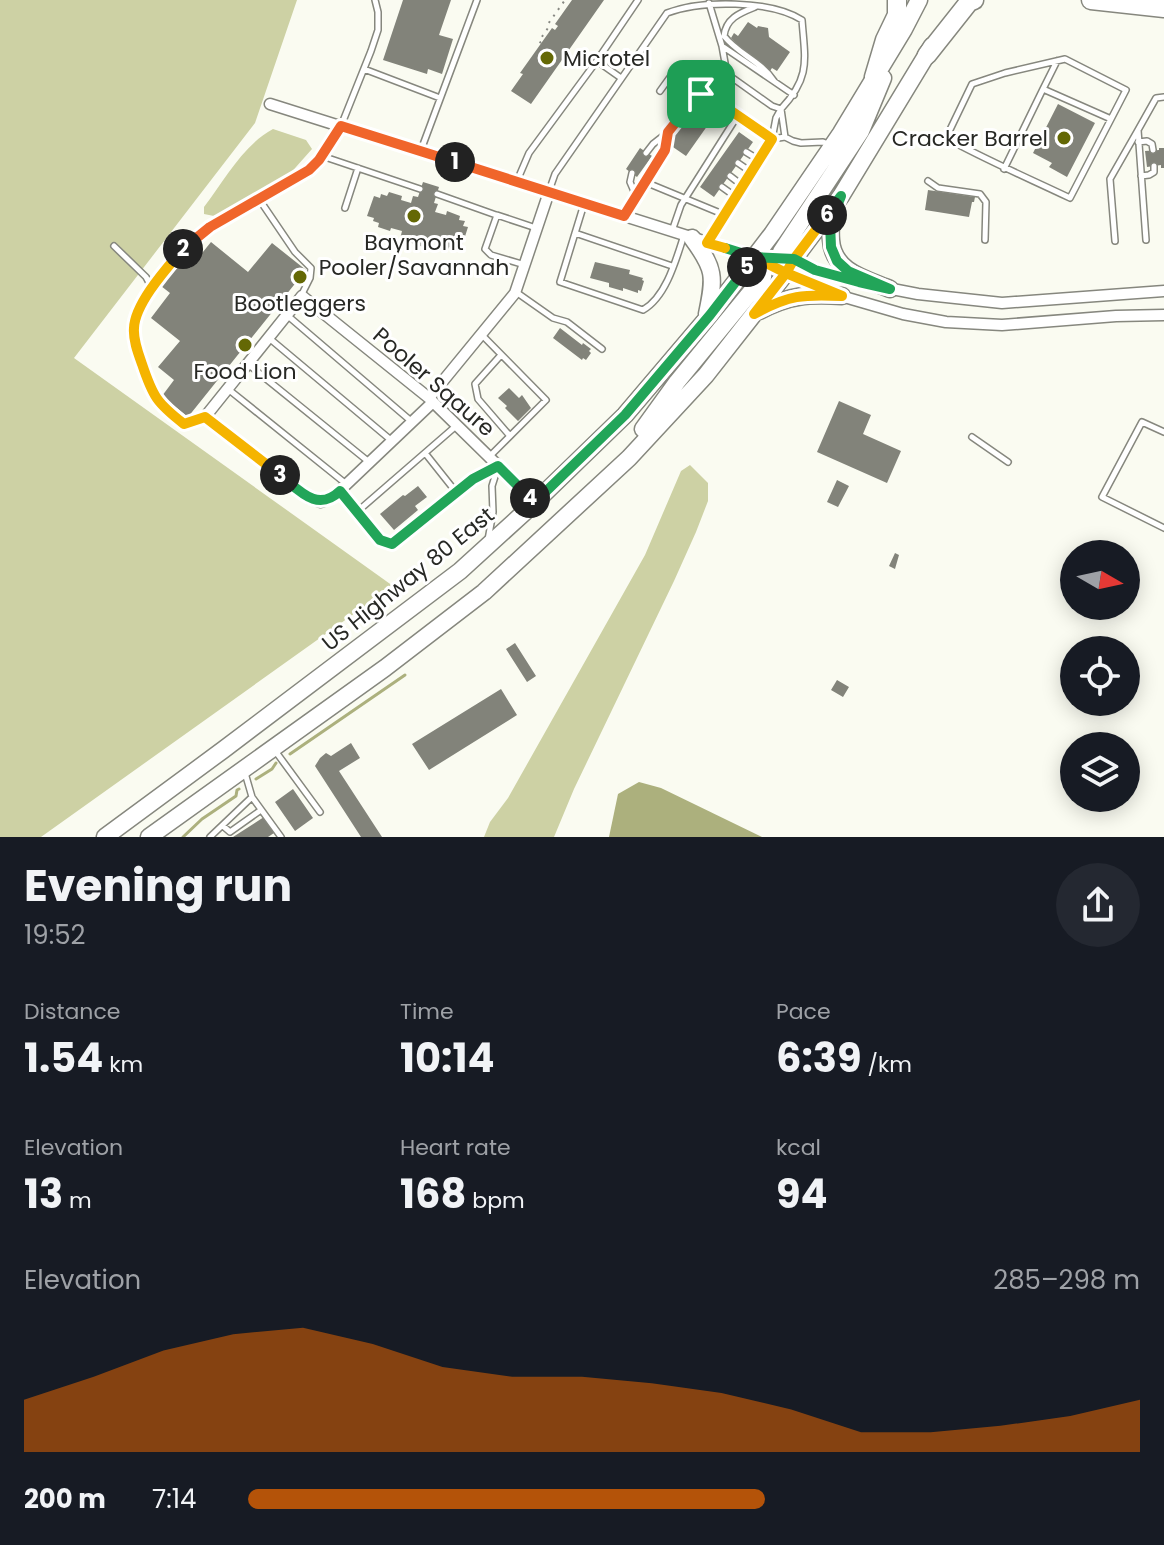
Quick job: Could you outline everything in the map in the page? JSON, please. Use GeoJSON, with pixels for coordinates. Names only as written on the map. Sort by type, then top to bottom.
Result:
{"type":"FeatureCollection","features":[{"type":"Feature","properties":{"kind":"highway"},"geometry":{"type":"LineString","coordinates":[[874,77],[885,40],[897,15],[897,0]]}},
{"type":"Feature","properties":{"kind":"highway"},"geometry":{"type":"LineString","coordinates":[[927,55],[969,2],[974,0]]}},
{"type":"Feature","properties":{"kind":"highway"},"geometry":{"type":"LineString","coordinates":[[1091,0],[1164,8]]}},
{"type":"Feature","properties":{"kind":"main road","name":"US Highway 80 East"},"geometry":{"type":"LineString","coordinates":[[105,837],[460,571],[625,415],[706,321],[772,234],[832,145],[919,0]]}},
{"type":"Feature","properties":{"kind":"main road"},"geometry":{"type":"LineString","coordinates":[[149,837],[385,668],[484,592],[610,476],[706,375],[754,314],[786,264],[841,196],[959,0]]}},
{"type":"Feature","properties":{"kind":"main road"},"geometry":{"type":"LineString","coordinates":[[786,264],[781,252],[861,131],[904,29]]}},
{"type":"Feature","properties":{"kind":"main road"},"geometry":{"type":"LineString","coordinates":[[841,196],[830,223],[831,247],[837,261],[848,271],[890,289]]}},
{"type":"Feature","properties":{"kind":"main road"},"geometry":{"type":"LineString","coordinates":[[694,239],[711,271],[713,288],[706,321]]}},
{"type":"Feature","properties":{"kind":"main road"},"geometry":{"type":"LineString","coordinates":[[610,476],[677,382],[763,277],[763,265],[754,257]]}},
{"type":"Feature","properties":{"kind":"main road"},"geometry":{"type":"LineString","coordinates":[[754,314],[775,302],[796,296],[842,296]]}},
{"type":"Feature","properties":{"kind":"street"},"geometry":{"type":"LineString","coordinates":[[270,104],[754,257],[890,289],[1002,303],[1164,291]]}},
{"type":"Feature","properties":{"kind":"street"},"geometry":{"type":"LineString","coordinates":[[302,296],[205,417],[309,498],[321,502],[332,498],[412,422],[515,291],[549,192]]}},
{"type":"Feature","properties":{"kind":"street"},"geometry":{"type":"LineString","coordinates":[[754,257],[786,264],[842,296],[903,314],[946,322],[1002,325],[1164,315]]}},
{"type":"Feature","properties":{"kind":"street","name":"Pooler Sqaure"},"geometry":{"type":"LineString","coordinates":[[302,296],[431,400],[535,502]]}},
{"type":"Feature","properties":{"kind":"lane"},"geometry":{"type":"LineString","coordinates":[[205,417],[184,424],[161,406],[150,387],[135,344],[137,317],[152,288],[183,248],[210,227],[309,170],[322,156],[341,126],[378,30],[375,0]]}},
{"type":"Feature","properties":{"kind":"lane"},"geometry":{"type":"LineString","coordinates":[[421,151],[477,0]]}},
{"type":"Feature","properties":{"kind":"lane"},"geometry":{"type":"LineString","coordinates":[[516,182],[529,153],[638,0]]}},
{"type":"Feature","properties":{"kind":"lane"},"geometry":{"type":"LineString","coordinates":[[709,3],[727,74],[781,109]]}},
{"type":"Feature","properties":{"kind":"lane"},"geometry":{"type":"LineString","coordinates":[[549,192],[555,174],[667,13],[681,6],[709,3],[760,5],[792,13],[802,20],[806,69],[794,95],[776,118],[772,139],[725,215],[694,239],[672,266],[661,294],[652,305],[643,310],[560,282],[585,204]]}},
{"type":"Feature","properties":{"kind":"lane"},"geometry":{"type":"LineString","coordinates":[[760,5],[741,12],[729,21],[724,36],[767,70],[775,83]]}},
{"type":"Feature","properties":{"kind":"lane"},"geometry":{"type":"LineString","coordinates":[[722,46],[794,95]]}},
{"type":"Feature","properties":{"kind":"lane"},"geometry":{"type":"LineString","coordinates":[[1065,59],[1126,90],[1070,198],[1024,175],[1004,169],[946,138],[972,84],[1057,60],[1065,59]]}},
{"type":"Feature","properties":{"kind":"lane"},"geometry":{"type":"LineString","coordinates":[[1004,169],[1057,60]]}},
{"type":"Feature","properties":{"kind":"lane"},"geometry":{"type":"LineString","coordinates":[[597,61],[621,78]]}},
{"type":"Feature","properties":{"kind":"lane"},"geometry":{"type":"LineString","coordinates":[[364,69],[440,98]]}},
{"type":"Feature","properties":{"kind":"lane"},"geometry":{"type":"LineString","coordinates":[[660,91],[673,73],[772,139],[785,137],[801,143],[823,142],[832,145]]}},
{"type":"Feature","properties":{"kind":"lane"},"geometry":{"type":"LineString","coordinates":[[1043,89],[1111,119]]}},
{"type":"Feature","properties":{"kind":"lane"},"geometry":{"type":"LineString","coordinates":[[646,153],[701,94]]}},
{"type":"Feature","properties":{"kind":"lane"},"geometry":{"type":"LineString","coordinates":[[1115,241],[1110,179],[1156,98],[1164,97]]}},
{"type":"Feature","properties":{"kind":"lane"},"geometry":{"type":"LineString","coordinates":[[781,109],[785,137]]}},
{"type":"Feature","properties":{"kind":"lane"},"geometry":{"type":"LineString","coordinates":[[672,231],[681,205],[704,175],[709,161],[738,115]]}},
{"type":"Feature","properties":{"kind":"lane"},"geometry":{"type":"LineString","coordinates":[[1138,130],[1146,240]]}},
{"type":"Feature","properties":{"kind":"lane"},"geometry":{"type":"LineString","coordinates":[[624,216],[665,150],[668,132]]}},
{"type":"Feature","properties":{"kind":"lane"},"geometry":{"type":"LineString","coordinates":[[725,136],[732,142]]}},
{"type":"Feature","properties":{"kind":"lane"},"geometry":{"type":"LineString","coordinates":[[1138,142],[1147,141],[1152,144],[1153,150]]}},
{"type":"Feature","properties":{"kind":"lane"},"geometry":{"type":"LineString","coordinates":[[717,149],[724,153]]}},
{"type":"Feature","properties":{"kind":"lane"},"geometry":{"type":"LineString","coordinates":[[746,152],[759,160]]}},
{"type":"Feature","properties":{"kind":"lane"},"geometry":{"type":"LineString","coordinates":[[322,156],[420,189]]}},
{"type":"Feature","properties":{"kind":"lane"},"geometry":{"type":"LineString","coordinates":[[709,161],[715,166]]}},
{"type":"Feature","properties":{"kind":"lane"},"geometry":{"type":"LineString","coordinates":[[738,163],[751,172]]}},
{"type":"Feature","properties":{"kind":"lane"},"geometry":{"type":"LineString","coordinates":[[1141,176],[1154,172],[1154,166]]}},
{"type":"Feature","properties":{"kind":"lane"},"geometry":{"type":"LineString","coordinates":[[345,208],[358,168]]}},
{"type":"Feature","properties":{"kind":"lane"},"geometry":{"type":"LineString","coordinates":[[632,173],[630,182],[636,196]]}},
{"type":"Feature","properties":{"kind":"lane"},"geometry":{"type":"LineString","coordinates":[[730,176],[743,186]]}},
{"type":"Feature","properties":{"kind":"lane"},"geometry":{"type":"LineString","coordinates":[[928,181],[938,188],[980,194],[986,202],[985,240]]}},
{"type":"Feature","properties":{"kind":"lane"},"geometry":{"type":"LineString","coordinates":[[645,182],[725,215]]}},
{"type":"Feature","properties":{"kind":"lane"},"geometry":{"type":"LineString","coordinates":[[722,187],[736,197]]}},
{"type":"Feature","properties":{"kind":"lane"},"geometry":{"type":"LineString","coordinates":[[437,194],[537,228]]}},
{"type":"Feature","properties":{"kind":"lane"},"geometry":{"type":"LineString","coordinates":[[259,199],[295,252],[311,268],[302,296]]}},
{"type":"Feature","properties":{"kind":"lane"},"geometry":{"type":"LineString","coordinates":[[497,215],[485,249],[491,255],[525,265]]}},
{"type":"Feature","properties":{"kind":"lane"},"geometry":{"type":"LineString","coordinates":[[575,233],[672,266]]}},
{"type":"Feature","properties":{"kind":"lane"},"geometry":{"type":"LineString","coordinates":[[114,246],[146,277],[152,288]]}},
{"type":"Feature","properties":{"kind":"lane"},"geometry":{"type":"LineString","coordinates":[[515,291],[553,318],[567,322],[602,349]]}},
{"type":"Feature","properties":{"kind":"lane"},"geometry":{"type":"LineString","coordinates":[[286,315],[412,422]]}},
{"type":"Feature","properties":{"kind":"lane"},"geometry":{"type":"LineString","coordinates":[[481,334],[546,400],[489,457]]}},
{"type":"Feature","properties":{"kind":"lane"},"geometry":{"type":"LineString","coordinates":[[268,338],[392,441]]}},
{"type":"Feature","properties":{"kind":"lane"},"geometry":{"type":"LineString","coordinates":[[501,355],[475,384],[478,399],[510,436]]}},
{"type":"Feature","properties":{"kind":"lane"},"geometry":{"type":"LineString","coordinates":[[247,364],[370,463]]}},
{"type":"Feature","properties":{"kind":"lane"},"geometry":{"type":"LineString","coordinates":[[228,388],[343,488],[380,540],[392,544],[473,479],[498,466]]}},
{"type":"Feature","properties":{"kind":"lane"},"geometry":{"type":"LineString","coordinates":[[1164,432],[1142,422],[1102,497],[1164,528]]}},
{"type":"Feature","properties":{"kind":"lane"},"geometry":{"type":"LineString","coordinates":[[358,511],[457,425]]}},
{"type":"Feature","properties":{"kind":"lane"},"geometry":{"type":"LineString","coordinates":[[972,437],[1008,462]]}},
{"type":"Feature","properties":{"kind":"lane"},"geometry":{"type":"LineString","coordinates":[[425,453],[456,492]]}},
{"type":"Feature","properties":{"kind":"lane"},"geometry":{"type":"LineString","coordinates":[[487,546],[493,512],[492,486],[498,466]]}},
{"type":"Feature","properties":{"kind":"lane"},"geometry":{"type":"LineString","coordinates":[[273,748],[320,812]]}},
{"type":"Feature","properties":{"kind":"lane"},"geometry":{"type":"LineString","coordinates":[[244,768],[252,797],[281,837]]}},
{"type":"Feature","properties":{"kind":"lane"},"geometry":{"type":"LineString","coordinates":[[211,837],[252,797]]}},
{"type":"Feature","properties":{"kind":"lane"},"geometry":{"type":"LineString","coordinates":[[223,826],[233,834],[261,810]]}},
{"type":"Feature","properties":{"kind":"path"},"geometry":{"type":"LineString","coordinates":[[541,43],[539,41],[549,21],[565,0]]}},
{"type":"Feature","properties":{"kind":"path"},"geometry":{"type":"LineString","coordinates":[[549,21],[555,24]]}},
{"type":"Feature","properties":{"kind":"shaded area"},"geometry":{"type":"Polygon","coordinates":[[[0,0],[297,0],[255,123],[74,358],[393,586],[41,837],[0,837],[0,0]]]}},
{"type":"Feature","properties":{"kind":"shaded area"},"geometry":{"type":"Polygon","coordinates":[[[273,129],[306,140],[312,149],[288,176],[226,211],[214,216],[204,214],[204,207],[235,164],[252,144],[273,129]]]}},
{"type":"Feature","properties":{"kind":"shaded area"},"geometry":{"type":"Polygon","coordinates":[[[690,465],[708,483],[708,501],[674,581],[554,837],[484,837],[645,555],[681,471],[690,465]]]}},
{"type":"Feature","properties":{"kind":"shaded area"},"geometry":{"type":"Polygon","coordinates":[[[639,782],[661,788],[762,837],[609,837],[618,794],[639,782]]]}},
{"type":"Feature","properties":{"kind":"building"},"geometry":{"type":"Polygon","coordinates":[[[403,0],[451,0],[439,35],[453,39],[442,74],[428,69],[427,74],[383,60],[403,0]]]}},
{"type":"Feature","properties":{"kind":"building","name":"Microtel"},"geometry":{"type":"Polygon","coordinates":[[[572,0],[604,0],[531,104],[511,91],[552,28],[555,30],[558,26],[555,24],[572,0]]]}},
{"type":"Feature","properties":{"kind":"building"},"geometry":{"type":"Polygon","coordinates":[[[748,22],[757,28],[768,28],[769,37],[790,52],[777,71],[772,68],[770,71],[746,54],[731,38],[734,33],[738,36],[748,22]]]}},
{"type":"Feature","properties":{"kind":"building","name":"Cracker Barrel"},"geometry":{"type":"Polygon","coordinates":[[[1058,104],[1095,123],[1067,177],[1049,167],[1052,163],[1033,153],[1058,104]]]}},
{"type":"Feature","properties":{"kind":"building"},"geometry":{"type":"Polygon","coordinates":[[[693,109],[710,122],[686,156],[670,145],[670,141],[693,109]]]}},
{"type":"Feature","properties":{"kind":"building"},"geometry":{"type":"Polygon","coordinates":[[[739,132],[753,142],[714,197],[700,187],[739,132]]]}},
{"type":"Feature","properties":{"kind":"building"},"geometry":{"type":"Polygon","coordinates":[[[640,148],[652,156],[637,177],[626,169],[640,148]]]}},
{"type":"Feature","properties":{"kind":"building"},"geometry":{"type":"Polygon","coordinates":[[[1164,148],[1164,168],[1161,165],[1147,167],[1145,151],[1164,148]]]}},
{"type":"Feature","properties":{"kind":"building","name":"Baymont Pooler/Savannah"},"geometry":{"type":"Polygon","coordinates":[[[423,182],[439,187],[434,203],[438,204],[435,212],[446,215],[447,211],[465,221],[463,226],[468,227],[462,246],[456,245],[455,249],[449,247],[447,251],[435,247],[437,243],[426,239],[423,247],[400,239],[402,231],[378,227],[379,223],[373,221],[374,218],[367,216],[374,196],[380,198],[381,194],[387,196],[389,192],[411,203],[413,196],[418,197],[423,182]]]}},
{"type":"Feature","properties":{"kind":"building"},"geometry":{"type":"Polygon","coordinates":[[[928,190],[975,197],[969,217],[925,210],[928,190]]]}},
{"type":"Feature","properties":{"kind":"building"},"geometry":{"type":"Polygon","coordinates":[[[211,242],[248,272],[272,243],[306,270],[188,417],[162,396],[174,380],[158,367],[180,341],[151,318],[170,293],[161,286],[181,261],[190,268],[211,242]]]}},
{"type":"Feature","properties":{"kind":"building"},"geometry":{"type":"Polygon","coordinates":[[[595,262],[630,270],[629,274],[643,278],[641,291],[638,290],[638,293],[623,288],[623,291],[590,278],[595,262]]]}},
{"type":"Feature","properties":{"kind":"building"},"geometry":{"type":"Polygon","coordinates":[[[560,328],[591,349],[586,360],[553,338],[560,328]]]}},
{"type":"Feature","properties":{"kind":"building"},"geometry":{"type":"Polygon","coordinates":[[[509,388],[519,398],[522,395],[531,408],[518,421],[498,398],[509,388]]]}},
{"type":"Feature","properties":{"kind":"building"},"geometry":{"type":"Polygon","coordinates":[[[839,401],[871,415],[863,434],[901,451],[887,483],[817,452],[839,401]]]}},
{"type":"Feature","properties":{"kind":"building"},"geometry":{"type":"Polygon","coordinates":[[[837,480],[849,486],[838,507],[827,502],[837,480]]]}},
{"type":"Feature","properties":{"kind":"building"},"geometry":{"type":"Polygon","coordinates":[[[418,486],[427,497],[415,506],[418,510],[394,530],[380,514],[418,486]]]}},
{"type":"Feature","properties":{"kind":"building"},"geometry":{"type":"Polygon","coordinates":[[[895,553],[899,555],[895,569],[889,566],[895,553]]]}},
{"type":"Feature","properties":{"kind":"building"},"geometry":{"type":"Polygon","coordinates":[[[515,643],[536,676],[527,682],[506,649],[515,643]]]}},
{"type":"Feature","properties":{"kind":"building"},"geometry":{"type":"Polygon","coordinates":[[[837,680],[849,687],[843,697],[831,690],[837,680]]]}},
{"type":"Feature","properties":{"kind":"building"},"geometry":{"type":"Polygon","coordinates":[[[501,689],[517,715],[429,770],[412,744],[501,689]]]}},
{"type":"Feature","properties":{"kind":"building"},"geometry":{"type":"Polygon","coordinates":[[[351,743],[360,758],[339,771],[382,837],[361,837],[315,766],[326,753],[331,756],[351,743]]]}},
{"type":"Feature","properties":{"kind":"building"},"geometry":{"type":"Polygon","coordinates":[[[293,789],[313,818],[295,831],[275,802],[293,789]]]}},
{"type":"Feature","properties":{"kind":"building"},"geometry":{"type":"Polygon","coordinates":[[[264,817],[274,833],[268,837],[233,837],[264,817]]]}},
{"type":"Feature","properties":{"kind":"waterway"},"geometry":{"type":"LineString","coordinates":[[290,754],[405,675]]}},
{"type":"Feature","properties":{"kind":"waterway"},"geometry":{"type":"LineString","coordinates":[[256,779],[276,763]]}},
{"type":"Feature","properties":{"kind":"waterway"},"geometry":{"type":"LineString","coordinates":[[183,837],[202,819],[236,796],[239,789]]}},
{"type":"Feature","properties":{"kind":"place","name":"Microtel"},"geometry":{"type":"Point","coordinates":[547,58]}},
{"type":"Feature","properties":{"kind":"place","name":"Cracker Barrel"},"geometry":{"type":"Point","coordinates":[1064,138]}},
{"type":"Feature","properties":{"kind":"place","name":"Baymont Pooler/Savannah"},"geometry":{"type":"Point","coordinates":[414,216]}},
{"type":"Feature","properties":{"kind":"place","name":"Bootleggers"},"geometry":{"type":"Point","coordinates":[300,277]}},
{"type":"Feature","properties":{"kind":"place","name":"Food Lion"},"geometry":{"type":"Point","coordinates":[245,345]}},
{"type":"Feature","properties":{"kind":"route"},"geometry":{"type":"LineString","coordinates":[[701,94],[668,132],[665,150],[624,216],[341,126],[309,170],[210,227],[183,248],[152,288],[134,328],[135,344],[150,387],[161,406],[184,424],[205,417],[309,498],[321,502],[340,491],[380,540],[392,544],[473,479],[498,466],[535,502],[625,415],[710,315],[754,257],[786,273],[754,314],[775,302],[796,296],[842,296],[786,273],[794,259],[841,196],[830,223],[831,247],[837,261],[848,271],[890,289],[815,270],[794,259],[754,257],[707,243],[772,139],[708,95],[701,94]]}}]}
